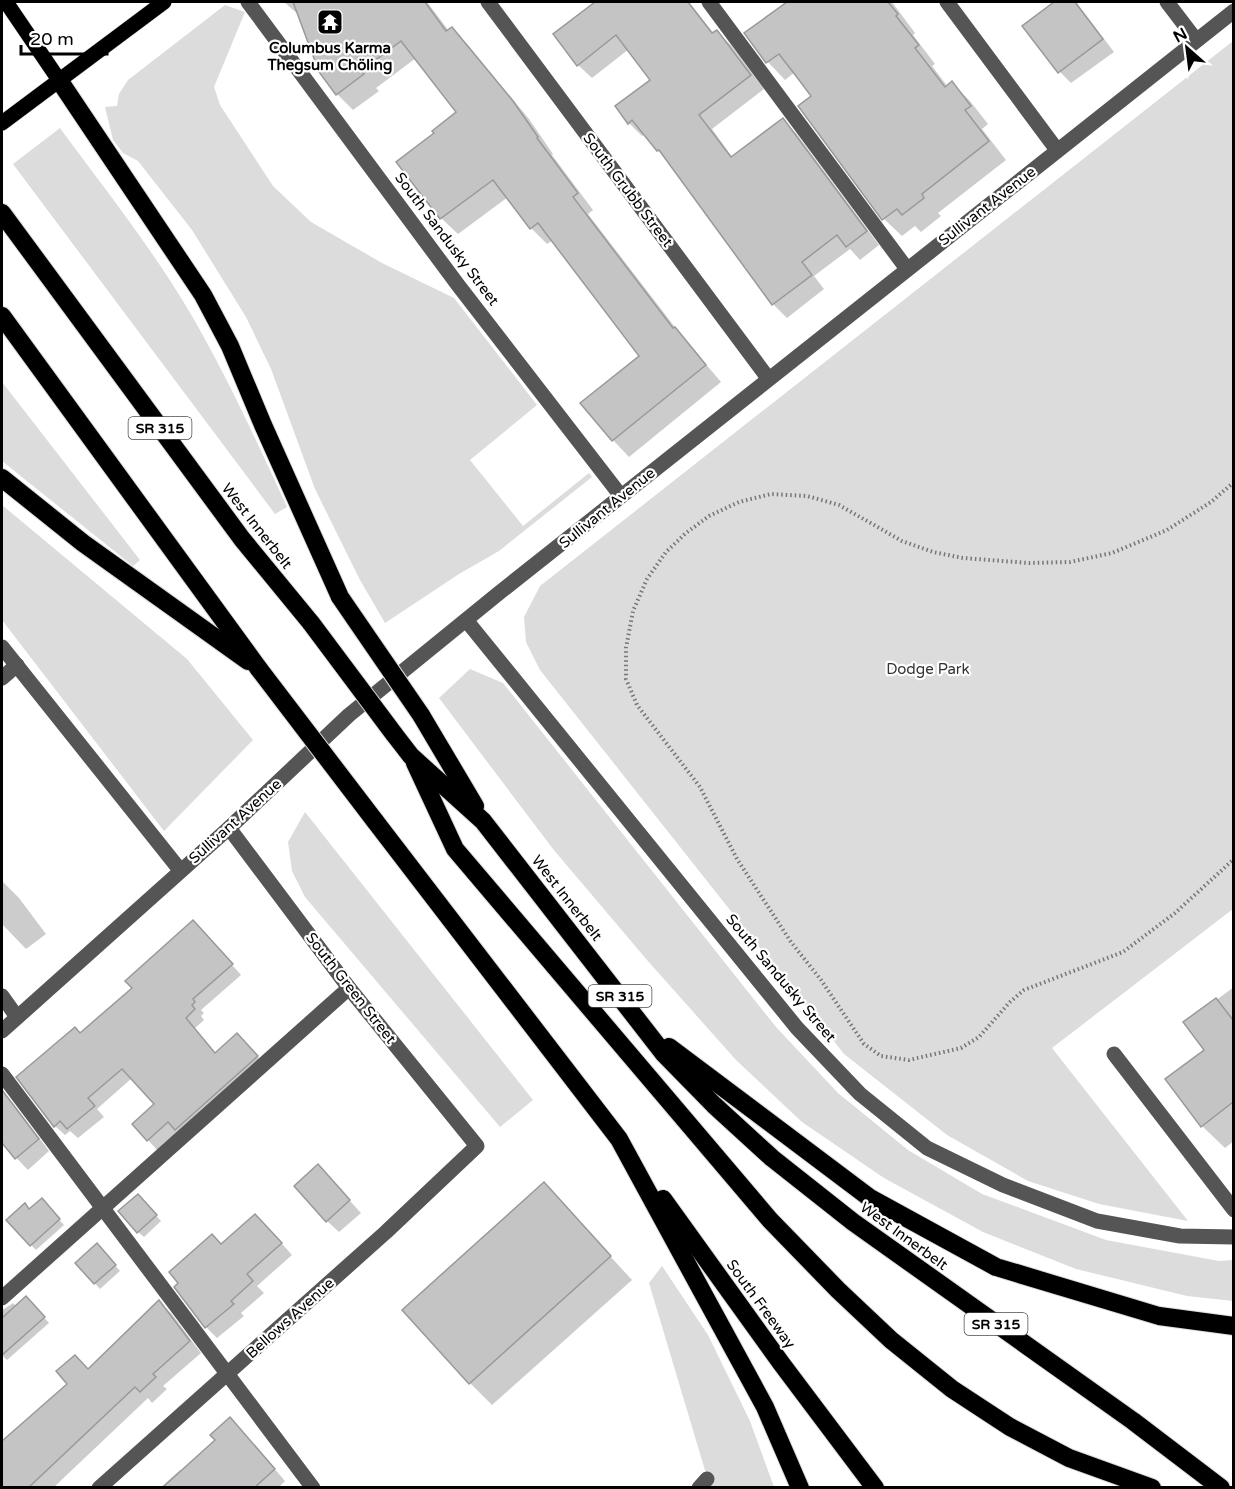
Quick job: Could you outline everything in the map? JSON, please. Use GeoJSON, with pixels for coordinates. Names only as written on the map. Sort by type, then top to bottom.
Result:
{"type":"FeatureCollection","features":[{"type":"Feature","properties":{"kind":"highway"},"geometry":{"type":"LineString","coordinates":[[59,81],[204,295],[230,346],[340,597],[421,715],[483,820]]}},
{"type":"Feature","properties":{"kind":"highway","name":"West Innerbelt"},"geometry":{"type":"LineString","coordinates":[[2,213],[242,539],[311,623],[411,756],[483,820],[664,1054],[705,1096],[772,1158],[853,1222],[1133,1421],[1221,1488]]}},
{"type":"Feature","properties":{"kind":"highway"},"geometry":{"type":"LineString","coordinates":[[2,316],[260,669],[619,1139],[765,1407],[800,1488]]}},
{"type":"Feature","properties":{"kind":"highway"},"geometry":{"type":"LineString","coordinates":[[2,478],[83,543],[260,669]]}},
{"type":"Feature","properties":{"kind":"highway"},"geometry":{"type":"LineString","coordinates":[[411,756],[454,849],[770,1220],[838,1290],[891,1340],[952,1389],[1010,1427],[1069,1458],[1152,1488]]}},
{"type":"Feature","properties":{"kind":"highway"},"geometry":{"type":"LineString","coordinates":[[646,1029],[770,1120],[870,1198],[996,1267],[1159,1316],[1233,1326]]}},
{"type":"Feature","properties":{"kind":"highway","name":"South Freeway"},"geometry":{"type":"LineString","coordinates":[[619,1139],[781,1363],[875,1488]]}},
{"type":"Feature","properties":{"kind":"main road"},"geometry":{"type":"LineString","coordinates":[[6,2],[59,81]]}},
{"type":"Feature","properties":{"kind":"main road"},"geometry":{"type":"LineString","coordinates":[[2,123],[164,2]]}},
{"type":"Feature","properties":{"kind":"street","name":"South Sandusky Street"},"geometry":{"type":"LineString","coordinates":[[248,2],[458,285],[621,496]]}},
{"type":"Feature","properties":{"kind":"street","name":"South Grubb Street"},"geometry":{"type":"LineString","coordinates":[[488,2],[768,378]]}},
{"type":"Feature","properties":{"kind":"street"},"geometry":{"type":"LineString","coordinates":[[709,2],[907,269]]}},
{"type":"Feature","properties":{"kind":"street"},"geometry":{"type":"LineString","coordinates":[[946,2],[1057,150]]}},
{"type":"Feature","properties":{"kind":"street"},"geometry":{"type":"LineString","coordinates":[[1167,2],[1196,40]]}},
{"type":"Feature","properties":{"kind":"street","name":"Sullivant Avenue"},"geometry":{"type":"LineString","coordinates":[[2,1031],[349,716],[768,378],[1233,11]]}},
{"type":"Feature","properties":{"kind":"street","name":"South Sandusky Street"},"geometry":{"type":"LineString","coordinates":[[466,620],[797,1028],[860,1094],[927,1148],[1003,1185],[1097,1221],[1180,1236],[1233,1236]]}},
{"type":"Feature","properties":{"kind":"street"},"geometry":{"type":"LineString","coordinates":[[2,647],[180,870]]}},
{"type":"Feature","properties":{"kind":"street"},"geometry":{"type":"LineString","coordinates":[[2,678],[17,665]]}},
{"type":"Feature","properties":{"kind":"street","name":"South Green Street"},"geometry":{"type":"LineString","coordinates":[[228,828],[349,988],[477,1146]]}},
{"type":"Feature","properties":{"kind":"street"},"geometry":{"type":"LineString","coordinates":[[2,1298],[102,1206],[349,988]]}},
{"type":"Feature","properties":{"kind":"street"},"geometry":{"type":"LineString","coordinates":[[2,996],[17,1017]]}},
{"type":"Feature","properties":{"kind":"street"},"geometry":{"type":"LineString","coordinates":[[1114,1054],[1233,1210]]}},
{"type":"Feature","properties":{"kind":"street"},"geometry":{"type":"LineString","coordinates":[[2,1074],[313,1488]]}},
{"type":"Feature","properties":{"kind":"street","name":"Bellows Avenue"},"geometry":{"type":"LineString","coordinates":[[99,1488],[386,1232],[477,1146]]}},
{"type":"Feature","properties":{"kind":"path"},"geometry":{"type":"LineString","coordinates":[[1233,482],[1211,502],[1167,530],[1112,553],[1070,562],[1029,563],[974,559],[933,552],[902,542],[840,505],[807,496],[771,494],[739,502],[709,516],[686,533],[666,552],[647,579],[633,611],[626,648],[626,679],[637,705],[700,787],[736,860],[791,942],[821,980],[864,1044],[881,1056],[909,1060],[961,1048],[979,1037],[1010,1002],[1024,990],[1123,952],[1175,913],[1233,859]]}},
{"type":"Feature","properties":{"kind":"green space"},"geometry":{"type":"Polygon","coordinates":[[[225,5],[245,12],[214,87],[220,105],[273,186],[311,222],[382,263],[454,298],[537,405],[470,460],[523,526],[589,473],[592,477],[499,551],[459,574],[385,623],[360,580],[315,489],[271,369],[246,317],[192,230],[138,161],[123,153],[113,140],[105,107],[117,106],[119,94],[128,80],[225,5]]]}},
{"type":"Feature","properties":{"kind":"green space","name":"Dodge Park"},"geometry":{"type":"Polygon","coordinates":[[[1233,41],[1233,909],[1052,1048],[1188,1221],[1099,1204],[1028,1181],[947,1135],[844,1054],[540,670],[526,642],[524,617],[540,586],[1233,41]]]}},
{"type":"Feature","properties":{"kind":"green space"},"geometry":{"type":"Polygon","coordinates":[[[60,128],[159,264],[203,335],[287,507],[275,514],[13,164],[60,128]]]}},
{"type":"Feature","properties":{"kind":"green space"},"geometry":{"type":"Polygon","coordinates":[[[2,382],[140,560],[133,566],[2,461],[2,382]]]}},
{"type":"Feature","properties":{"kind":"green space"},"geometry":{"type":"Polygon","coordinates":[[[2,505],[187,659],[253,740],[164,831],[2,620],[2,505]]]}},
{"type":"Feature","properties":{"kind":"green space"},"geometry":{"type":"Polygon","coordinates":[[[470,669],[503,683],[776,1027],[838,1093],[908,1150],[982,1194],[1106,1240],[1219,1261],[1233,1260],[1233,1301],[1187,1296],[1076,1269],[983,1232],[884,1178],[802,1122],[736,1060],[647,960],[553,849],[439,698],[470,669]]]}},
{"type":"Feature","properties":{"kind":"green space"},"geometry":{"type":"Polygon","coordinates":[[[305,812],[533,1100],[500,1127],[305,897],[292,871],[288,842],[305,812]]]}},
{"type":"Feature","properties":{"kind":"green space"},"geometry":{"type":"Polygon","coordinates":[[[662,1266],[708,1335],[750,1421],[774,1487],[710,1487],[649,1283],[662,1266]]]}},
{"type":"Feature","properties":{"kind":"building"},"geometry":{"type":"Polygon","coordinates":[[[293,2],[425,2],[446,31],[452,27],[513,101],[578,193],[573,197],[673,328],[675,327],[706,365],[612,441],[580,403],[639,356],[538,223],[530,229],[493,180],[440,219],[396,162],[434,133],[432,131],[456,112],[401,41],[361,71],[364,74],[336,95],[319,72],[293,2]]]}},
{"type":"Feature","properties":{"kind":"building"},"geometry":{"type":"Polygon","coordinates":[[[595,2],[688,2],[712,33],[717,30],[751,75],[699,115],[731,157],[783,118],[867,231],[846,247],[837,235],[802,262],[812,275],[772,305],[659,150],[657,151],[632,120],[628,124],[615,106],[650,80],[616,35],[577,66],[553,34],[595,2]]]}},
{"type":"Feature","properties":{"kind":"building"},"geometry":{"type":"Polygon","coordinates":[[[787,2],[888,2],[919,45],[915,48],[945,87],[952,81],[971,106],[965,110],[989,141],[922,194],[924,198],[902,215],[897,209],[882,220],[798,106],[811,96],[779,54],[766,63],[744,33],[787,2]]]}},
{"type":"Feature","properties":{"kind":"building"},"geometry":{"type":"Polygon","coordinates":[[[1054,2],[1075,2],[1103,39],[1058,73],[1022,26],[1054,2]]]}},
{"type":"Feature","properties":{"kind":"building"},"geometry":{"type":"Polygon","coordinates":[[[193,920],[233,964],[193,999],[195,1002],[192,1005],[195,1009],[186,1018],[215,1053],[237,1033],[258,1056],[175,1130],[168,1122],[147,1141],[132,1124],[154,1104],[122,1069],[88,1098],[95,1106],[67,1129],[60,1121],[54,1127],[16,1077],[75,1027],[80,1033],[132,988],[125,981],[193,920]]]}},
{"type":"Feature","properties":{"kind":"building"},"geometry":{"type":"Polygon","coordinates":[[[1216,998],[1233,1020],[1233,1102],[1201,1127],[1165,1079],[1204,1050],[1183,1022],[1216,998]]]}},
{"type":"Feature","properties":{"kind":"building"},"geometry":{"type":"Polygon","coordinates":[[[2,1090],[39,1139],[15,1159],[2,1143],[2,1090]]]}},
{"type":"Feature","properties":{"kind":"building"},"geometry":{"type":"Polygon","coordinates":[[[318,1164],[350,1200],[326,1222],[294,1186],[318,1164]]]}},
{"type":"Feature","properties":{"kind":"building"},"geometry":{"type":"Polygon","coordinates":[[[544,1182],[611,1256],[469,1384],[402,1310],[544,1182]]]}},
{"type":"Feature","properties":{"kind":"building"},"geometry":{"type":"Polygon","coordinates":[[[138,1194],[157,1215],[137,1233],[118,1211],[138,1194]]]}},
{"type":"Feature","properties":{"kind":"building"},"geometry":{"type":"Polygon","coordinates":[[[42,1198],[60,1219],[30,1246],[6,1220],[25,1203],[29,1209],[42,1198]]]}},
{"type":"Feature","properties":{"kind":"building"},"geometry":{"type":"Polygon","coordinates":[[[255,1214],[282,1243],[247,1274],[253,1281],[231,1301],[234,1304],[205,1328],[174,1287],[178,1283],[169,1272],[212,1234],[221,1244],[255,1214]]]}},
{"type":"Feature","properties":{"kind":"building"},"geometry":{"type":"Polygon","coordinates":[[[97,1243],[116,1265],[94,1284],[75,1263],[97,1243]]]}},
{"type":"Feature","properties":{"kind":"building"},"geometry":{"type":"Polygon","coordinates":[[[26,1296],[45,1317],[2,1355],[2,1318],[26,1296]]]}},
{"type":"Feature","properties":{"kind":"building"},"geometry":{"type":"Polygon","coordinates":[[[159,1300],[190,1341],[153,1374],[156,1377],[140,1392],[135,1387],[28,1488],[2,1488],[2,1441],[67,1384],[56,1371],[75,1355],[88,1369],[159,1300]]]}},
{"type":"Feature","properties":{"kind":"building"},"geometry":{"type":"Polygon","coordinates":[[[230,1417],[275,1469],[254,1488],[162,1488],[215,1440],[210,1435],[230,1417]]]}},
{"type":"Feature","properties":{"kind":"place","name":"Columbus Karma Thegsum Chöling"},"geometry":{"type":"Point","coordinates":[330,22]}}]}
